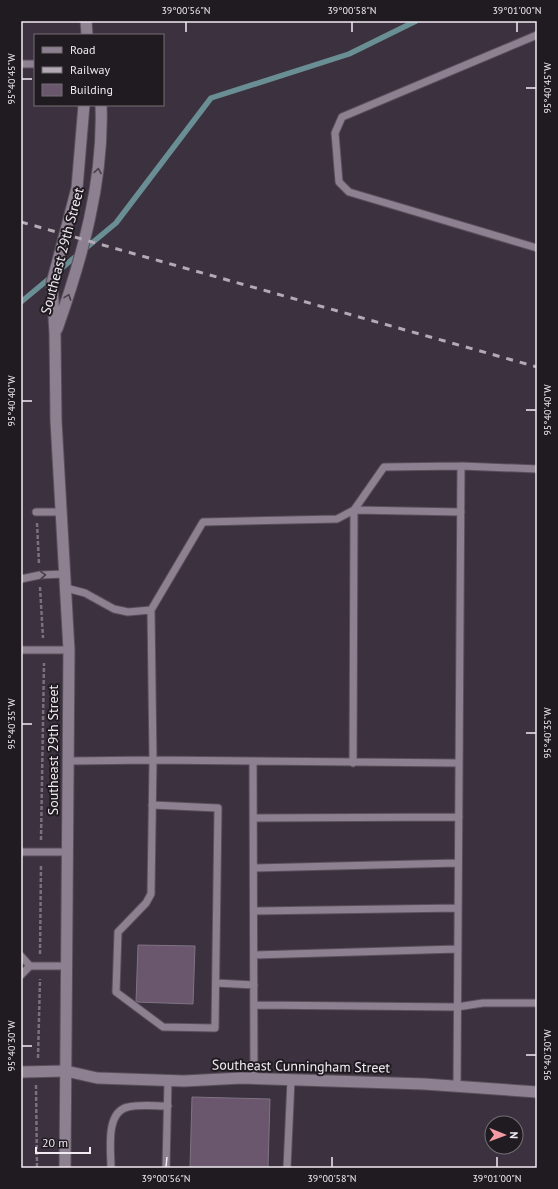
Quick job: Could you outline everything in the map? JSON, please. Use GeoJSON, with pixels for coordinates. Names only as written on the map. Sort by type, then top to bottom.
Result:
{"type":"FeatureCollection","features":[{"type":"Feature","properties":{"kind":"main road"},"geometry":{"type":"LineString","coordinates":[[86,21],[87,34]]}},
{"type":"Feature","properties":{"kind":"main road","name":"Southeast 29th Street"},"geometry":{"type":"LineString","coordinates":[[65,1168],[69,650],[54,374],[55,334],[52,283],[76,188],[84,106]]}},
{"type":"Feature","properties":{"kind":"main road","name":"Southeast 29th Street"},"geometry":{"type":"LineString","coordinates":[[55,334],[71,290],[94,194],[101,149],[101,106]]}},
{"type":"Feature","properties":{"kind":"main road","name":"Southeast Cunningham Street"},"geometry":{"type":"LineString","coordinates":[[21,1072],[66,1071],[97,1078],[168,1081],[254,1079],[457,1085],[537,1092]]}},
{"type":"Feature","properties":{"kind":"lane"},"geometry":{"type":"LineString","coordinates":[[537,35],[342,117],[335,133],[339,182],[349,192],[537,248]]}},
{"type":"Feature","properties":{"kind":"lane"},"geometry":{"type":"LineString","coordinates":[[21,64],[34,64]]}},
{"type":"Feature","properties":{"kind":"lane"},"geometry":{"type":"LineString","coordinates":[[457,1085],[461,466]]}},
{"type":"Feature","properties":{"kind":"lane"},"geometry":{"type":"LineString","coordinates":[[152,805],[218,808],[215,1028],[163,1027],[116,992],[118,932],[146,903],[150,894],[153,760],[151,610],[203,522],[337,519],[354,510],[384,467],[461,466],[537,469]]}},
{"type":"Feature","properties":{"kind":"lane"},"geometry":{"type":"LineString","coordinates":[[354,510],[461,512]]}},
{"type":"Feature","properties":{"kind":"lane"},"geometry":{"type":"LineString","coordinates":[[352,763],[354,510]]}},
{"type":"Feature","properties":{"kind":"lane"},"geometry":{"type":"LineString","coordinates":[[36,512],[62,512]]}},
{"type":"Feature","properties":{"kind":"lane"},"geometry":{"type":"LineString","coordinates":[[21,579],[40,575],[65,574]]}},
{"type":"Feature","properties":{"kind":"lane"},"geometry":{"type":"LineString","coordinates":[[66,588],[85,593],[114,609],[128,612],[151,610]]}},
{"type":"Feature","properties":{"kind":"lane"},"geometry":{"type":"LineString","coordinates":[[21,650],[69,650]]}},
{"type":"Feature","properties":{"kind":"lane"},"geometry":{"type":"LineString","coordinates":[[69,761],[153,760],[459,763]]}},
{"type":"Feature","properties":{"kind":"lane"},"geometry":{"type":"LineString","coordinates":[[253,762],[254,1079]]}},
{"type":"Feature","properties":{"kind":"lane"},"geometry":{"type":"LineString","coordinates":[[254,818],[459,817]]}},
{"type":"Feature","properties":{"kind":"lane"},"geometry":{"type":"LineString","coordinates":[[21,852],[67,852]]}},
{"type":"Feature","properties":{"kind":"lane"},"geometry":{"type":"LineString","coordinates":[[254,868],[458,863]]}},
{"type":"Feature","properties":{"kind":"lane"},"geometry":{"type":"LineString","coordinates":[[254,911],[458,908]]}},
{"type":"Feature","properties":{"kind":"lane"},"geometry":{"type":"LineString","coordinates":[[254,955],[458,949]]}},
{"type":"Feature","properties":{"kind":"lane"},"geometry":{"type":"LineString","coordinates":[[21,956],[30,966]]}},
{"type":"Feature","properties":{"kind":"lane"},"geometry":{"type":"LineString","coordinates":[[21,975],[30,966],[66,966]]}},
{"type":"Feature","properties":{"kind":"lane"},"geometry":{"type":"LineString","coordinates":[[216,983],[254,986]]}},
{"type":"Feature","properties":{"kind":"lane"},"geometry":{"type":"LineString","coordinates":[[254,1005],[457,1007],[483,1003],[537,1003]]}},
{"type":"Feature","properties":{"kind":"lane"},"geometry":{"type":"LineString","coordinates":[[287,1168],[291,1080]]}},
{"type":"Feature","properties":{"kind":"lane"},"geometry":{"type":"LineString","coordinates":[[166,1168],[168,1081]]}},
{"type":"Feature","properties":{"kind":"lane"},"geometry":{"type":"LineString","coordinates":[[111,1168],[112,1128],[115,1116],[121,1109],[129,1106],[168,1106]]}},
{"type":"Feature","properties":{"kind":"building"},"geometry":{"type":"Polygon","coordinates":[[[138,945],[195,946],[193,1004],[136,1002],[138,945]]]}},
{"type":"Feature","properties":{"kind":"building"},"geometry":{"type":"Polygon","coordinates":[[[192,1097],[270,1099],[268,1168],[190,1168],[192,1097]]]}},
{"type":"Feature","properties":{"kind":"waterway"},"geometry":{"type":"LineString","coordinates":[[21,302],[116,223],[211,98],[349,54],[416,21]]}},
{"type":"Feature","properties":{"kind":"railway"},"geometry":{"type":"LineString","coordinates":[[21,222],[537,367]]}}]}
